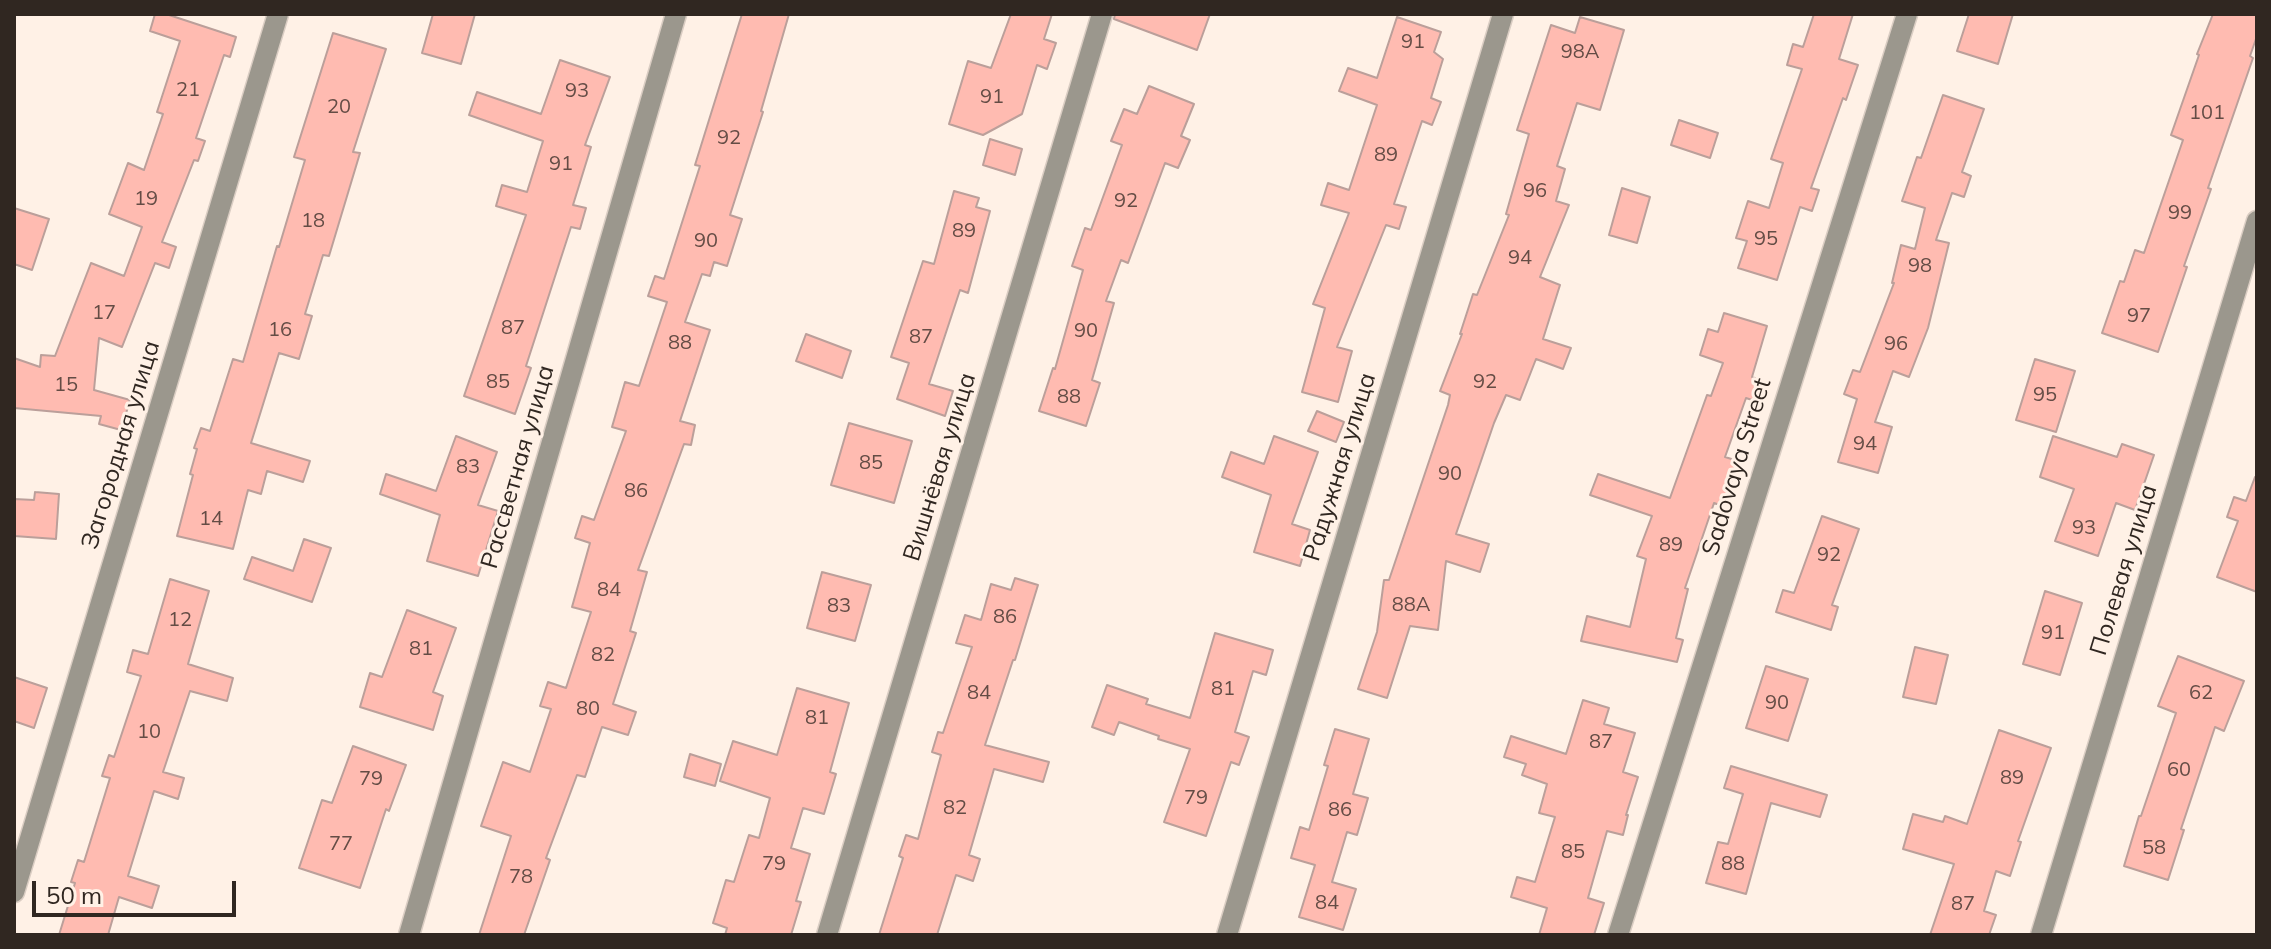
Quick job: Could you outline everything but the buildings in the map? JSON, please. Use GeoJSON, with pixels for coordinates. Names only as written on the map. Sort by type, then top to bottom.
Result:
{"type":"FeatureCollection","features":[{"type":"Feature","properties":{"kind":"street","name":"Загородная улица"},"geometry":{"type":"LineString","coordinates":[[14,892],[278,14]]}},
{"type":"Feature","properties":{"kind":"street","name":"Рассветная улица"},"geometry":{"type":"LineString","coordinates":[[409,935],[676,14]]}},
{"type":"Feature","properties":{"kind":"street","name":"Вишнёвая улица"},"geometry":{"type":"LineString","coordinates":[[827,935],[1102,14]]}},
{"type":"Feature","properties":{"kind":"street","name":"Радужная улица"},"geometry":{"type":"LineString","coordinates":[[1227,935],[1503,14]]}},
{"type":"Feature","properties":{"kind":"street","name":"Sadovaya Street"},"geometry":{"type":"LineString","coordinates":[[1618,935],[1907,14]]}},
{"type":"Feature","properties":{"kind":"street","name":"Полевая улица"},"geometry":{"type":"LineString","coordinates":[[2041,935],[2257,221]]}}]}
